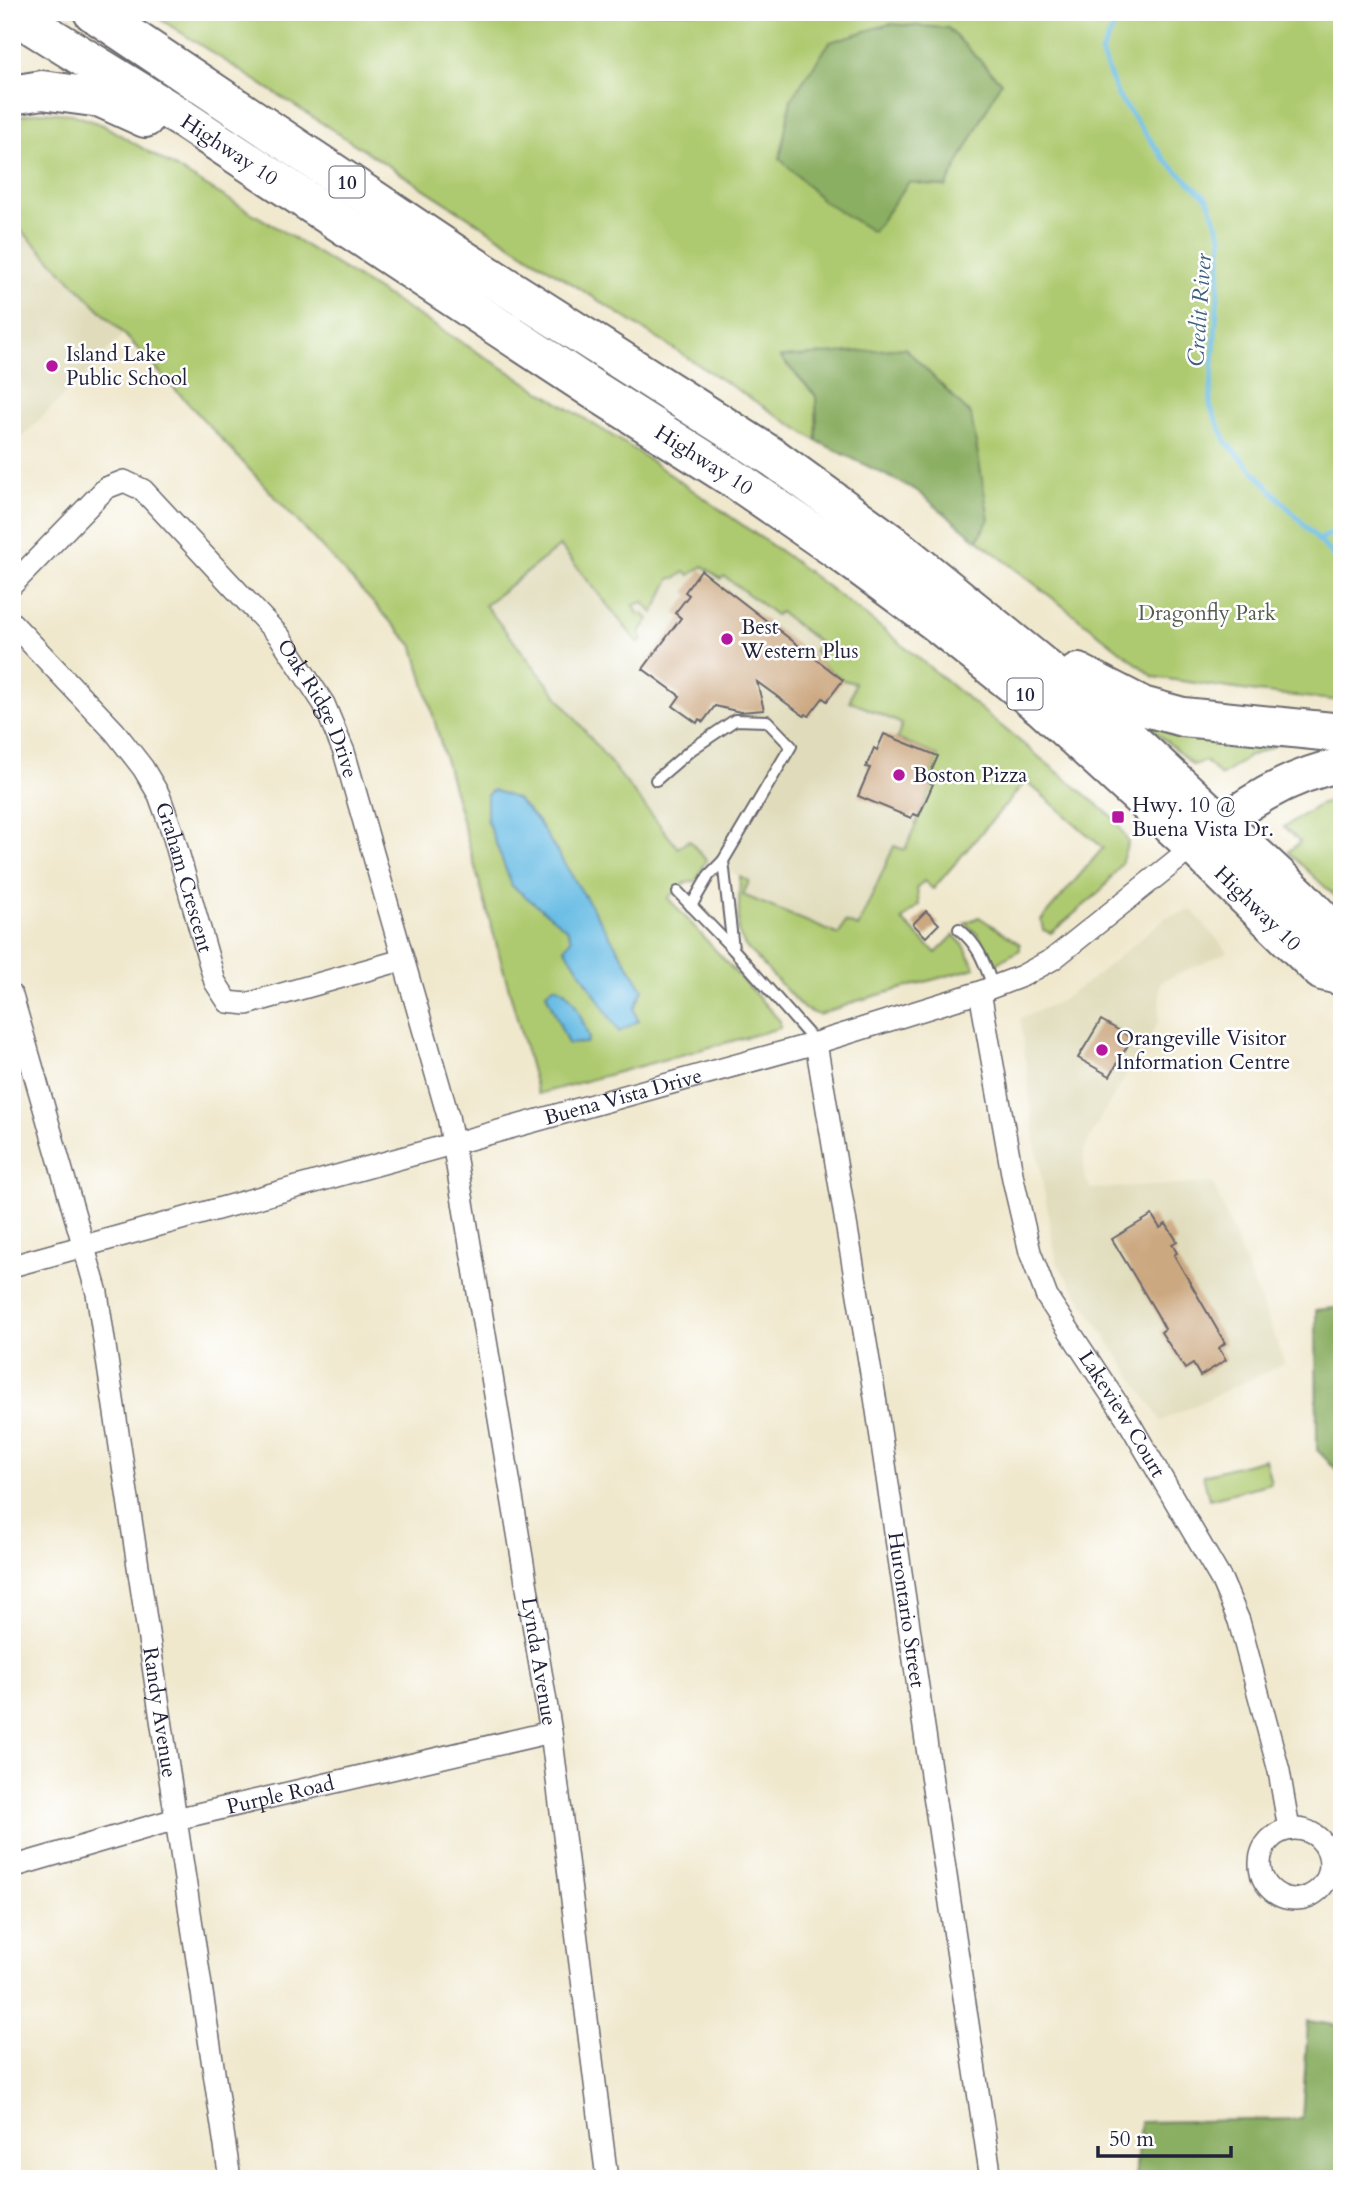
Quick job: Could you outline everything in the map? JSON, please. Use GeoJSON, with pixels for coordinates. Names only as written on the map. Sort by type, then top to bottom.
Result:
{"type":"FeatureCollection","features":[{"type":"Feature","properties":{"kind":"highway","name":"Highway 10"},"geometry":{"type":"LineString","coordinates":[[93,12],[467,262],[775,458],[892,544],[1110,721],[1322,971],[1342,976]]}},
{"type":"Feature","properties":{"kind":"highway","name":"Highway 10"},"geometry":{"type":"LineString","coordinates":[[15,15],[227,148],[594,390],[739,482],[845,555],[936,622],[1042,708],[1208,834],[1300,896],[1342,941]]}},
{"type":"Feature","properties":{"kind":"highway"},"geometry":{"type":"LineString","coordinates":[[12,95],[42,90],[101,98],[176,133],[227,148]]}},
{"type":"Feature","properties":{"kind":"highway"},"geometry":{"type":"LineString","coordinates":[[999,633],[1142,706],[1194,718],[1342,733]]}},
{"type":"Feature","properties":{"kind":"main road"},"geometry":{"type":"LineString","coordinates":[[1208,834],[1256,799],[1293,779],[1342,765]]}},
{"type":"Feature","properties":{"kind":"street","name":"Oak Ridge Drive"},"geometry":{"type":"LineString","coordinates":[[12,585],[106,488],[124,481],[143,490],[157,503],[280,637],[324,704],[344,752],[447,1116],[453,1146]]}},
{"type":"Feature","properties":{"kind":"street","name":"Graham Crescent"},"geometry":{"type":"LineString","coordinates":[[12,623],[115,732],[143,768],[159,795],[172,831],[215,982],[228,1002],[247,1003],[402,960]]}},
{"type":"Feature","properties":{"kind":"street","name":"Buena Vista Drive"},"geometry":{"type":"LineString","coordinates":[[12,1266],[453,1146],[816,1043],[986,990],[1022,976],[1053,959],[1208,834]]}},
{"type":"Feature","properties":{"kind":"street","name":"Lakeview Court"},"geometry":{"type":"LineString","coordinates":[[986,990],[1013,1179],[1030,1252],[1042,1286],[1046,1297],[1126,1417],[1222,1581],[1239,1622],[1279,1771],[1289,1829]]}},
{"type":"Feature","properties":{"kind":"street","name":"Randy Avenue"},"geometry":{"type":"LineString","coordinates":[[12,996],[97,1293],[230,2179]]}},
{"type":"Feature","properties":{"kind":"street","name":"Hurontario Street"},"geometry":{"type":"LineString","coordinates":[[816,1043],[883,1450],[991,2179]]}},
{"type":"Feature","properties":{"kind":"street","name":"Lynda Avenue"},"geometry":{"type":"LineString","coordinates":[[453,1146],[551,1732],[607,2179]]}},
{"type":"Feature","properties":{"kind":"street","name":"Purple Road"},"geometry":{"type":"LineString","coordinates":[[12,1867],[176,1819],[551,1732]]}},
{"type":"Feature","properties":{"kind":"lane"},"geometry":{"type":"LineString","coordinates":[[656,780],[692,749],[735,720],[767,721],[791,747],[723,861],[709,874],[691,906]]}},
{"type":"Feature","properties":{"kind":"lane"},"geometry":{"type":"LineString","coordinates":[[723,861],[733,949]]}},
{"type":"Feature","properties":{"kind":"lane"},"geometry":{"type":"LineString","coordinates":[[678,892],[733,949],[816,1043]]}},
{"type":"Feature","properties":{"kind":"lane"},"geometry":{"type":"LineString","coordinates":[[959,929],[982,955],[986,990]]}},
{"type":"Feature","properties":{"kind":"shaded area","name":"Island Lake Public School"},"geometry":{"type":"Polygon","coordinates":[[[12,221],[124,334],[12,448],[12,221]]]}},
{"type":"Feature","properties":{"kind":"shaded area"},"geometry":{"type":"Polygon","coordinates":[[[567,540],[669,540],[835,634],[856,683],[850,701],[902,724],[898,739],[938,756],[928,782],[933,784],[904,850],[893,846],[858,927],[839,935],[743,894],[748,881],[706,860],[689,840],[679,848],[485,605],[567,540]]]}},
{"type":"Feature","properties":{"kind":"shaded area"},"geometry":{"type":"Polygon","coordinates":[[[1192,910],[1228,952],[1160,982],[1159,1021],[1084,1150],[1084,1175],[1091,1189],[1213,1183],[1285,1363],[1161,1421],[1057,1263],[1036,1146],[1020,1018],[1061,1001],[1097,975],[1166,917],[1192,910]]]}},
{"type":"Feature","properties":{"kind":"green space","name":"Dragonfly Park"},"geometry":{"type":"Polygon","coordinates":[[[149,12],[1342,12],[1342,701],[1154,677],[978,540],[989,519],[781,357],[816,396],[817,441],[149,12]]]}},
{"type":"Feature","properties":{"kind":"green space"},"geometry":{"type":"Polygon","coordinates":[[[889,24],[948,28],[1001,82],[946,187],[909,182],[873,232],[823,201],[780,159],[791,99],[830,42],[889,24]]]}},
{"type":"Feature","properties":{"kind":"green space"},"geometry":{"type":"Polygon","coordinates":[[[41,112],[72,114],[103,125],[274,226],[632,448],[787,556],[883,629],[1116,820],[1128,842],[1121,864],[1101,891],[1051,933],[1043,930],[1041,920],[1103,848],[1026,781],[933,889],[924,881],[917,888],[919,905],[902,920],[936,953],[954,935],[965,947],[975,968],[857,1001],[819,1015],[804,1009],[745,946],[738,932],[740,877],[749,881],[743,895],[839,935],[845,922],[858,927],[894,846],[905,850],[933,784],[927,781],[938,756],[897,739],[902,724],[850,701],[855,683],[843,680],[816,660],[819,656],[814,651],[820,643],[780,612],[776,615],[724,576],[721,579],[703,566],[690,575],[685,572],[671,578],[653,613],[643,602],[634,605],[638,614],[649,619],[640,632],[642,639],[638,643],[560,546],[485,605],[678,848],[689,840],[706,860],[696,881],[685,883],[668,898],[780,1021],[780,1028],[538,1094],[414,647],[124,334],[12,221],[12,117],[41,112]],[[546,993],[568,1043],[586,1043],[546,993]]]}},
{"type":"Feature","properties":{"kind":"green space"},"geometry":{"type":"Polygon","coordinates":[[[905,348],[971,415],[989,519],[977,540],[916,490],[817,441],[816,396],[780,357],[905,348]]]}},
{"type":"Feature","properties":{"kind":"green space"},"geometry":{"type":"Polygon","coordinates":[[[1137,715],[1285,741],[1250,756],[1221,776],[1205,761],[1193,765],[1137,715]]]}},
{"type":"Feature","properties":{"kind":"green space"},"geometry":{"type":"Polygon","coordinates":[[[1342,798],[1342,903],[1288,852],[1300,842],[1284,827],[1319,805],[1342,798]]]}},
{"type":"Feature","properties":{"kind":"green space"},"geometry":{"type":"Polygon","coordinates":[[[979,917],[1020,944],[1020,950],[995,964],[978,935],[965,923],[979,917]]]}},
{"type":"Feature","properties":{"kind":"green space"},"geometry":{"type":"Polygon","coordinates":[[[1342,1307],[1342,1475],[1317,1450],[1316,1310],[1342,1307]]]}},
{"type":"Feature","properties":{"kind":"green space"},"geometry":{"type":"Polygon","coordinates":[[[1265,1459],[1271,1483],[1209,1499],[1203,1475],[1265,1459]]]}},
{"type":"Feature","properties":{"kind":"green space"},"geometry":{"type":"Polygon","coordinates":[[[1308,2021],[1342,2026],[1342,2179],[1135,2179],[1140,2122],[1302,2119],[1308,2021]]]}},
{"type":"Feature","properties":{"kind":"water"},"geometry":{"type":"Polygon","coordinates":[[[493,790],[517,799],[537,820],[643,989],[634,1009],[638,1021],[619,1032],[565,948],[571,939],[567,929],[512,886],[487,820],[487,795],[493,790]]]}},
{"type":"Feature","properties":{"kind":"water"},"geometry":{"type":"Polygon","coordinates":[[[555,986],[568,995],[577,1008],[589,1038],[586,1043],[568,1044],[546,993],[555,986]]]}},
{"type":"Feature","properties":{"kind":"building","name":"Best Western Plus"},"geometry":{"type":"Polygon","coordinates":[[[701,570],[843,680],[827,701],[823,698],[809,716],[804,716],[757,682],[764,710],[740,712],[715,706],[703,722],[699,719],[697,723],[673,706],[680,696],[643,669],[681,618],[675,613],[689,595],[685,592],[701,570]]]}},
{"type":"Feature","properties":{"kind":"building","name":"Boston Pizza"},"geometry":{"type":"Polygon","coordinates":[[[884,734],[938,756],[927,781],[933,784],[919,816],[913,814],[911,818],[858,796],[870,768],[866,767],[884,734]]]}},
{"type":"Feature","properties":{"kind":"building"},"geometry":{"type":"Polygon","coordinates":[[[926,911],[939,924],[926,937],[913,924],[926,911]]]}},
{"type":"Feature","properties":{"kind":"building","name":"Orangeville Visitor Information Centre"},"geometry":{"type":"Polygon","coordinates":[[[1101,1020],[1132,1038],[1110,1076],[1078,1058],[1101,1020]]]}},
{"type":"Feature","properties":{"kind":"building"},"geometry":{"type":"Polygon","coordinates":[[[1152,1215],[1160,1228],[1166,1224],[1177,1241],[1172,1244],[1177,1253],[1174,1255],[1225,1343],[1219,1348],[1226,1360],[1200,1376],[1193,1364],[1185,1369],[1161,1332],[1165,1329],[1112,1239],[1152,1215]]]}},
{"type":"Feature","properties":{"kind":"waterway","name":"Credit River"},"geometry":{"type":"LineString","coordinates":[[1121,12],[1101,53],[1118,96],[1165,160],[1208,199],[1222,238],[1210,406],[1227,443],[1342,565]]}},
{"type":"Feature","properties":{"kind":"waterway"},"geometry":{"type":"LineString","coordinates":[[1318,541],[1342,527]]}},
{"type":"Feature","properties":{"kind":"place","name":"Island Lake Public School"},"geometry":{"type":"Point","coordinates":[52,366]}},
{"type":"Feature","properties":{"kind":"place","name":"Best Western Plus"},"geometry":{"type":"Point","coordinates":[727,639]}},
{"type":"Feature","properties":{"kind":"place","name":"Boston Pizza"},"geometry":{"type":"Point","coordinates":[899,775]}},
{"type":"Feature","properties":{"kind":"place","name":"Hwy. 10 @ Buena Vista Dr."},"geometry":{"type":"Point","coordinates":[1118,817]}},
{"type":"Feature","properties":{"kind":"place","name":"Orangeville Visitor Information Centre"},"geometry":{"type":"Point","coordinates":[1102,1050]}}]}
